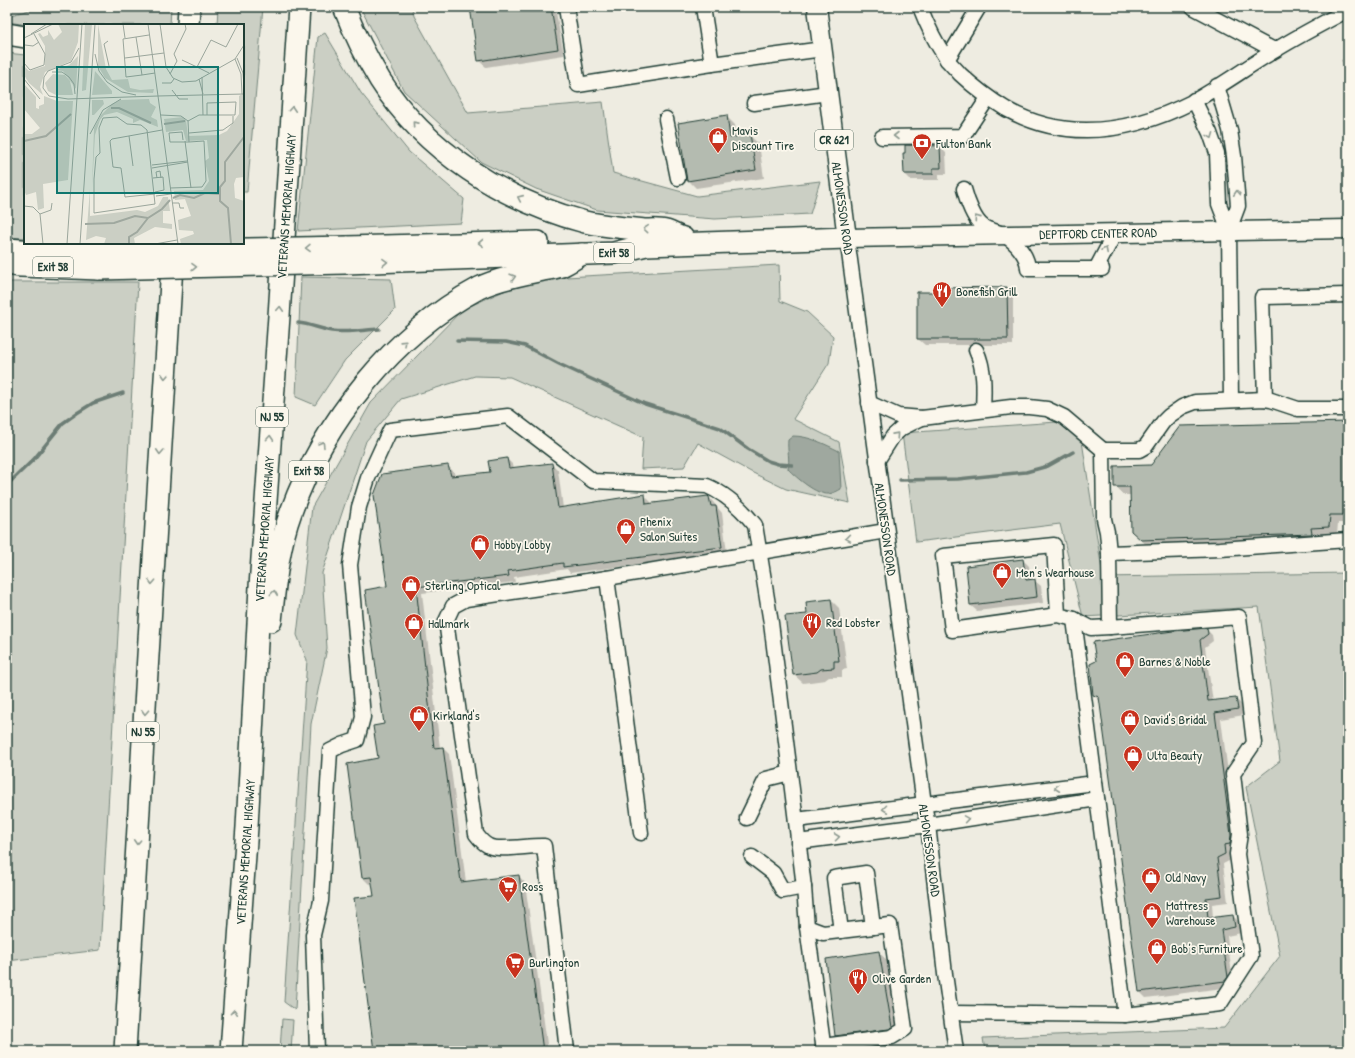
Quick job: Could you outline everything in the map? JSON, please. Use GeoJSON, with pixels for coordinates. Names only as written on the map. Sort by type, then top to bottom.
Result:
{"type":"FeatureCollection","features":[{"type":"Feature","properties":{"kind":"highway"},"geometry":{"type":"LineString","coordinates":[[188,24],[189,7]]}},
{"type":"Feature","properties":{"kind":"highway","name":"VETERANS MEMORIAL HIGHWAY"},"geometry":{"type":"LineString","coordinates":[[232,1051],[247,827],[260,587],[279,323],[299,7]]}},
{"type":"Feature","properties":{"kind":"highway"},"geometry":{"type":"LineString","coordinates":[[344,7],[367,58],[381,82],[419,128],[454,160],[486,181],[551,212],[586,222],[618,227],[665,231],[696,244]]}},
{"type":"Feature","properties":{"kind":"highway"},"geometry":{"type":"LineString","coordinates":[[7,34],[24,36]]}},
{"type":"Feature","properties":{"kind":"highway"},"geometry":{"type":"LineString","coordinates":[[346,255],[613,240],[646,245],[847,238]]}},
{"type":"Feature","properties":{"kind":"highway"},"geometry":{"type":"LineString","coordinates":[[156,244],[158,301],[167,338]]}},
{"type":"Feature","properties":{"kind":"highway","name":"NJ 55"},"geometry":{"type":"LineString","coordinates":[[125,1051],[167,338],[174,244]]}},
{"type":"Feature","properties":{"kind":"highway","name":"Exit 58"},"geometry":{"type":"LineString","coordinates":[[7,264],[21,266],[99,261],[346,255],[582,254],[614,253],[646,245]]}},
{"type":"Feature","properties":{"kind":"highway"},"geometry":{"type":"LineString","coordinates":[[7,249],[48,252],[99,261]]}},
{"type":"Feature","properties":{"kind":"highway","name":"Exit 58"},"geometry":{"type":"LineString","coordinates":[[247,827],[256,760],[269,636],[282,545],[290,513],[301,486],[319,450],[338,419],[358,392],[386,360],[418,329],[480,288],[514,276],[561,266],[582,254]]}},
{"type":"Feature","properties":{"kind":"main road","name":"ALMONESSON ROAD"},"geometry":{"type":"LineString","coordinates":[[817,7],[847,238]]}},
{"type":"Feature","properties":{"kind":"main road","name":"DEPTFORD CENTER ROAD"},"geometry":{"type":"LineString","coordinates":[[847,238],[1348,229]]}},
{"type":"Feature","properties":{"kind":"street"},"geometry":{"type":"LineString","coordinates":[[566,7],[578,85],[712,64],[823,49]]}},
{"type":"Feature","properties":{"kind":"street"},"geometry":{"type":"LineString","coordinates":[[703,7],[712,64]]}},
{"type":"Feature","properties":{"kind":"street"},"geometry":{"type":"LineString","coordinates":[[920,7],[930,31],[947,60],[977,90],[1021,117],[1050,126],[1072,130],[1088,130],[1132,125],[1168,113],[1194,100],[1274,50],[1348,10]]}},
{"type":"Feature","properties":{"kind":"street"},"geometry":{"type":"LineString","coordinates":[[947,60],[979,7]]}},
{"type":"Feature","properties":{"kind":"street"},"geometry":{"type":"LineString","coordinates":[[1193,7],[1274,50]]}},
{"type":"Feature","properties":{"kind":"street"},"geometry":{"type":"LineString","coordinates":[[1217,86],[1230,130],[1235,163],[1238,206],[1229,230]]}},
{"type":"Feature","properties":{"kind":"street"},"geometry":{"type":"LineString","coordinates":[[754,103],[828,93]]}},
{"type":"Feature","properties":{"kind":"street"},"geometry":{"type":"LineString","coordinates":[[882,136],[963,136],[988,98]]}},
{"type":"Feature","properties":{"kind":"street"},"geometry":{"type":"LineString","coordinates":[[1194,100],[1210,133],[1217,153],[1219,204],[1229,230],[1231,400]]}},
{"type":"Feature","properties":{"kind":"street"},"geometry":{"type":"LineString","coordinates":[[666,119],[678,178]]}},
{"type":"Feature","properties":{"kind":"street"},"geometry":{"type":"LineString","coordinates":[[964,189],[970,207],[983,226],[1003,235],[1024,253],[1028,269],[1099,269],[1115,232]]}},
{"type":"Feature","properties":{"kind":"street","name":"ALMONESSON ROAD"},"geometry":{"type":"LineString","coordinates":[[847,238],[886,531],[928,825],[945,974],[952,1013],[956,1051]]}},
{"type":"Feature","properties":{"kind":"street"},"geometry":{"type":"LineString","coordinates":[[1265,399],[1262,297],[1348,295]]}},
{"type":"Feature","properties":{"kind":"street"},"geometry":{"type":"LineString","coordinates":[[976,350],[981,361],[984,378],[983,410]]}},
{"type":"Feature","properties":{"kind":"street"},"geometry":{"type":"LineString","coordinates":[[869,403],[898,416],[922,418],[1011,407],[1047,409],[1064,417],[1103,450],[1139,450],[1146,446],[1169,416],[1182,407],[1195,402],[1265,399],[1298,409],[1348,409]]}},
{"type":"Feature","properties":{"kind":"street"},"geometry":{"type":"LineString","coordinates":[[316,1051],[313,935],[320,901],[330,751],[357,740],[363,716],[350,565],[359,507],[368,478],[390,430],[508,416],[593,481],[707,486],[717,490],[745,513],[755,525],[771,623],[804,887],[807,927],[823,1048],[892,1037],[904,1029],[890,925],[823,933],[807,927]]}},
{"type":"Feature","properties":{"kind":"street"},"geometry":{"type":"LineString","coordinates":[[877,461],[894,436],[902,428],[922,418]]}},
{"type":"Feature","properties":{"kind":"street"},"geometry":{"type":"LineString","coordinates":[[1103,450],[1104,519],[1109,553],[1110,627]]}},
{"type":"Feature","properties":{"kind":"street"},"geometry":{"type":"LineString","coordinates":[[567,1051],[544,846],[534,845],[501,848],[488,846],[476,834],[446,621],[453,606],[466,599],[607,578],[886,531]]}},
{"type":"Feature","properties":{"kind":"street"},"geometry":{"type":"LineString","coordinates":[[1109,553],[1220,549],[1348,540]]}},
{"type":"Feature","properties":{"kind":"street"},"geometry":{"type":"LineString","coordinates":[[952,1013],[1125,1015],[1220,1004],[1251,956],[1237,854],[1240,834],[1233,774],[1254,743],[1239,617],[1091,628],[1074,619],[1058,615],[952,630],[943,556],[1054,545],[1058,615]]}},
{"type":"Feature","properties":{"kind":"street"},"geometry":{"type":"LineString","coordinates":[[607,578],[642,833]]}},
{"type":"Feature","properties":{"kind":"street"},"geometry":{"type":"LineString","coordinates":[[1074,619],[1125,1015]]}},
{"type":"Feature","properties":{"kind":"street"},"geometry":{"type":"LineString","coordinates":[[747,818],[766,779],[790,773]]}},
{"type":"Feature","properties":{"kind":"street"},"geometry":{"type":"LineString","coordinates":[[796,820],[1095,783]]}},
{"type":"Feature","properties":{"kind":"street"},"geometry":{"type":"LineString","coordinates":[[798,842],[928,825],[1098,799]]}},
{"type":"Feature","properties":{"kind":"street"},"geometry":{"type":"LineString","coordinates":[[752,857],[773,873],[784,891],[804,887]]}},
{"type":"Feature","properties":{"kind":"street"},"geometry":{"type":"LineString","coordinates":[[841,931],[834,878],[866,874],[873,927]]}},
{"type":"Feature","properties":{"kind":"shaded area"},"geometry":{"type":"Polygon","coordinates":[[[41,7],[171,7],[170,24],[24,24],[7,22],[7,16],[41,7]]]}},
{"type":"Feature","properties":{"kind":"shaded area"},"geometry":{"type":"Polygon","coordinates":[[[218,7],[263,7],[247,192],[244,192],[244,24],[217,24],[218,7]]]}},
{"type":"Feature","properties":{"kind":"shaded area"},"geometry":{"type":"Polygon","coordinates":[[[360,7],[412,7],[414,16],[468,113],[603,102],[613,173],[697,196],[820,181],[810,214],[715,219],[597,210],[536,189],[481,162],[404,91],[360,7]]]}},
{"type":"Feature","properties":{"kind":"shaded area"},"geometry":{"type":"Polygon","coordinates":[[[325,33],[361,93],[409,152],[464,199],[461,223],[298,231],[318,37],[325,33]]]}},
{"type":"Feature","properties":{"kind":"shaded area"},"geometry":{"type":"Polygon","coordinates":[[[7,53],[24,55],[24,238],[7,237],[7,53]]]}},
{"type":"Feature","properties":{"kind":"shaded area"},"geometry":{"type":"Polygon","coordinates":[[[779,265],[780,301],[807,312],[833,336],[829,363],[793,419],[839,442],[850,503],[786,489],[698,443],[684,467],[641,469],[643,437],[510,377],[475,376],[401,399],[366,441],[322,573],[327,648],[311,724],[295,1010],[284,1002],[307,660],[297,635],[312,507],[371,403],[463,309],[531,279],[779,265]]]}},
{"type":"Feature","properties":{"kind":"shaded area"},"geometry":{"type":"Polygon","coordinates":[[[301,277],[391,279],[395,310],[345,360],[315,405],[296,397],[301,277]]]}},
{"type":"Feature","properties":{"kind":"shaded area"},"geometry":{"type":"Polygon","coordinates":[[[7,282],[138,282],[100,950],[7,961],[7,282]]]}},
{"type":"Feature","properties":{"kind":"shaded area"},"geometry":{"type":"Polygon","coordinates":[[[1057,422],[1082,441],[1103,577],[1348,573],[1348,1051],[985,1051],[983,1038],[1224,1028],[1280,956],[1246,787],[1280,761],[1259,607],[1083,617],[1060,524],[916,542],[902,433],[1057,422]]]}},
{"type":"Feature","properties":{"kind":"shaded area"},"geometry":{"type":"Polygon","coordinates":[[[793,436],[811,439],[839,451],[841,489],[829,494],[818,492],[788,469],[788,440],[793,436]]]}},
{"type":"Feature","properties":{"kind":"shaded area"},"geometry":{"type":"Polygon","coordinates":[[[282,1019],[293,1020],[291,1051],[280,1051],[282,1019]]]}},
{"type":"Feature","properties":{"kind":"building"},"geometry":{"type":"Polygon","coordinates":[[[470,7],[551,7],[558,49],[478,61],[470,7]]]}},
{"type":"Feature","properties":{"kind":"building","name":"Mavis Discount Tire"},"geometry":{"type":"Polygon","coordinates":[[[727,115],[730,138],[750,134],[756,170],[687,181],[678,123],[727,115]]]}},
{"type":"Feature","properties":{"kind":"building","name":"Fulton Bank"},"geometry":{"type":"Polygon","coordinates":[[[905,145],[940,146],[941,168],[933,168],[933,174],[904,174],[903,153],[905,153],[905,145]]]}},
{"type":"Feature","properties":{"kind":"building"},"geometry":{"type":"Polygon","coordinates":[[[1007,287],[1008,339],[917,339],[917,292],[940,292],[940,288],[1007,287]]]}},
{"type":"Feature","properties":{"kind":"building"},"geometry":{"type":"Polygon","coordinates":[[[1348,422],[1348,515],[1330,515],[1329,527],[1311,528],[1312,534],[1141,540],[1131,531],[1130,487],[1114,487],[1114,466],[1151,465],[1180,426],[1348,422]]]}},
{"type":"Feature","properties":{"kind":"building"},"geometry":{"type":"Polygon","coordinates":[[[507,458],[509,468],[552,463],[558,508],[645,494],[646,504],[708,496],[711,506],[716,506],[722,547],[563,567],[563,563],[508,571],[509,576],[416,587],[434,748],[443,747],[461,882],[519,875],[543,1051],[374,1051],[354,898],[374,896],[371,877],[362,878],[347,764],[378,758],[373,726],[384,724],[365,590],[387,586],[374,495],[382,474],[448,465],[451,476],[490,472],[488,461],[507,458]]]}},
{"type":"Feature","properties":{"kind":"building","name":"Men's Wearhouse"},"geometry":{"type":"Polygon","coordinates":[[[1023,559],[1026,580],[1035,579],[1037,597],[970,605],[966,566],[1023,559]]]}},
{"type":"Feature","properties":{"kind":"building","name":"Red Lobster"},"geometry":{"type":"Polygon","coordinates":[[[831,599],[839,661],[834,661],[834,668],[821,669],[817,672],[793,675],[785,616],[807,614],[806,602],[831,599]]]}},
{"type":"Feature","properties":{"kind":"building"},"geometry":{"type":"Polygon","coordinates":[[[1207,628],[1208,634],[1200,640],[1208,701],[1236,698],[1238,709],[1215,713],[1231,835],[1230,844],[1224,845],[1225,854],[1217,858],[1222,896],[1206,898],[1208,918],[1233,915],[1235,927],[1221,930],[1228,977],[1225,981],[1139,992],[1099,697],[1093,695],[1090,664],[1096,661],[1093,642],[1207,628]]]}},
{"type":"Feature","properties":{"kind":"building","name":"Olive Garden"},"geometry":{"type":"Polygon","coordinates":[[[879,951],[892,1027],[889,1029],[835,1036],[826,959],[879,951]]]}},
{"type":"Feature","properties":{"kind":"waterway"},"geometry":{"type":"LineString","coordinates":[[298,323],[338,332],[379,329]]}},
{"type":"Feature","properties":{"kind":"waterway"},"geometry":{"type":"LineString","coordinates":[[457,341],[506,342],[525,346],[559,364],[645,404],[720,428],[748,449],[768,461],[778,464],[792,465]]}},
{"type":"Feature","properties":{"kind":"waterway"},"geometry":{"type":"LineString","coordinates":[[7,485],[34,459],[63,423],[93,403],[123,393]]}},
{"type":"Feature","properties":{"kind":"waterway"},"geometry":{"type":"LineString","coordinates":[[900,480],[958,479],[1026,472],[1048,466],[1073,452]]}},
{"type":"Feature","properties":{"kind":"waterway"},"geometry":{"type":"LineString","coordinates":[[1249,1051],[1279,1051]]}},
{"type":"Feature","properties":{"kind":"place","name":"Mavis Discount Tire"},"geometry":{"type":"Point","coordinates":[718,154]}},
{"type":"Feature","properties":{"kind":"place","name":"Fulton Bank"},"geometry":{"type":"Point","coordinates":[922,160]}},
{"type":"Feature","properties":{"kind":"place","name":"Bonefish Grill"},"geometry":{"type":"Point","coordinates":[942,308]}},
{"type":"Feature","properties":{"kind":"place","name":"Phenix Salon Suites"},"geometry":{"type":"Point","coordinates":[626,545]}},
{"type":"Feature","properties":{"kind":"place","name":"Hobby Lobby"},"geometry":{"type":"Point","coordinates":[480,561]}},
{"type":"Feature","properties":{"kind":"place","name":"Men's Wearhouse"},"geometry":{"type":"Point","coordinates":[1002,589]}},
{"type":"Feature","properties":{"kind":"place","name":"Sterling Optical"},"geometry":{"type":"Point","coordinates":[411,602]}},
{"type":"Feature","properties":{"kind":"place","name":"Red Lobster"},"geometry":{"type":"Point","coordinates":[812,639]}},
{"type":"Feature","properties":{"kind":"place","name":"Hallmark"},"geometry":{"type":"Point","coordinates":[414,640]}},
{"type":"Feature","properties":{"kind":"place","name":"Barnes & Noble"},"geometry":{"type":"Point","coordinates":[1125,678]}},
{"type":"Feature","properties":{"kind":"place","name":"Kirkland's"},"geometry":{"type":"Point","coordinates":[419,732]}},
{"type":"Feature","properties":{"kind":"place","name":"David's Bridal"},"geometry":{"type":"Point","coordinates":[1130,736]}},
{"type":"Feature","properties":{"kind":"place","name":"Ulta Beauty"},"geometry":{"type":"Point","coordinates":[1133,772]}},
{"type":"Feature","properties":{"kind":"place","name":"Old Navy"},"geometry":{"type":"Point","coordinates":[1151,894]}},
{"type":"Feature","properties":{"kind":"place","name":"Ross"},"geometry":{"type":"Point","coordinates":[508,903]}},
{"type":"Feature","properties":{"kind":"place","name":"Mattress Warehouse"},"geometry":{"type":"Point","coordinates":[1152,929]}},
{"type":"Feature","properties":{"kind":"place","name":"Bob’s Furniture"},"geometry":{"type":"Point","coordinates":[1157,965]}},
{"type":"Feature","properties":{"kind":"place","name":"Burlington"},"geometry":{"type":"Point","coordinates":[515,979]}},
{"type":"Feature","properties":{"kind":"place","name":"Olive Garden"},"geometry":{"type":"Point","coordinates":[858,995]}}]}
